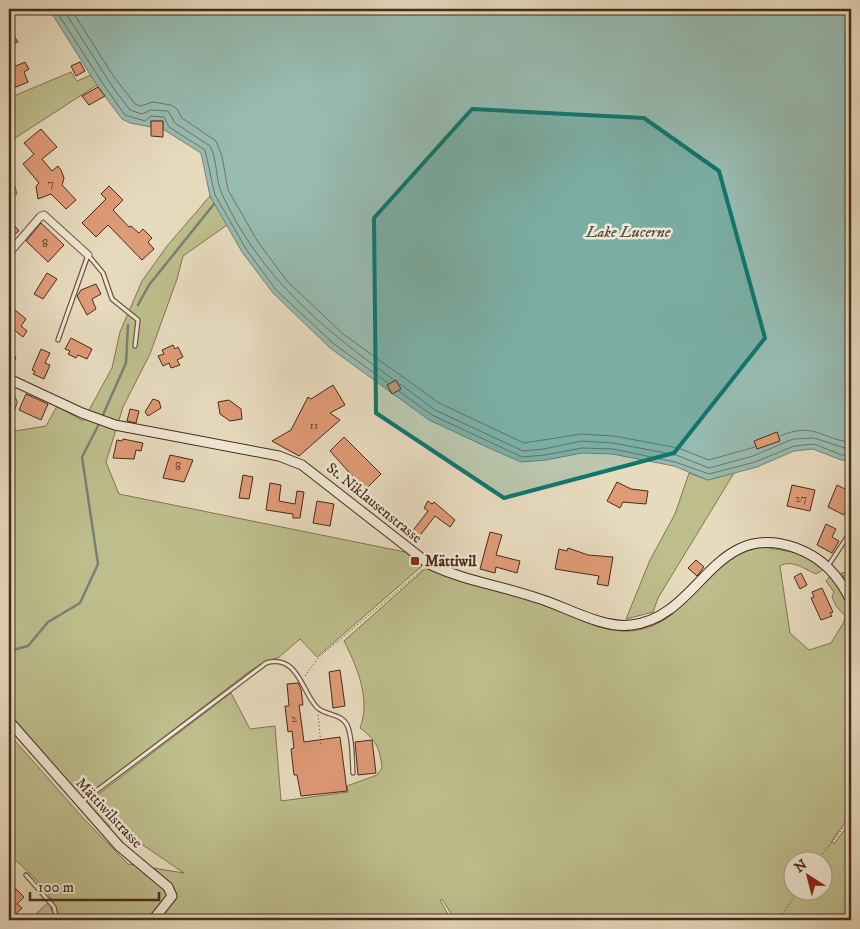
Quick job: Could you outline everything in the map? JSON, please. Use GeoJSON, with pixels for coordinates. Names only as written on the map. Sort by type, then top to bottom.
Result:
{"type":"FeatureCollection","features":[{"type":"Feature","properties":{"kind":"street"},"geometry":{"type":"LineString","coordinates":[[9,253],[40,217],[44,215],[88,255]]}},
{"type":"Feature","properties":{"kind":"street","name":"St. Niklausenstrasse"},"geometry":{"type":"LineString","coordinates":[[9,379],[82,413],[115,425],[279,456],[302,465],[429,564],[447,572],[540,598],[613,625],[629,626],[645,623],[668,612],[712,567],[728,555],[744,547],[763,543],[781,543],[810,553],[836,574],[851,601]]}},
{"type":"Feature","properties":{"kind":"street","name":"Mättiwilstrasse"},"geometry":{"type":"LineString","coordinates":[[9,721],[119,846],[168,887],[172,896],[153,920]]}},
{"type":"Feature","properties":{"kind":"lane"},"geometry":{"type":"LineString","coordinates":[[58,340],[88,255]]}},
{"type":"Feature","properties":{"kind":"lane"},"geometry":{"type":"LineString","coordinates":[[88,255],[103,273],[112,299],[138,320],[135,346]]}},
{"type":"Feature","properties":{"kind":"lane"},"geometry":{"type":"LineString","coordinates":[[9,390],[15,402],[9,420]]}},
{"type":"Feature","properties":{"kind":"lane"},"geometry":{"type":"LineString","coordinates":[[827,566],[851,531]]}},
{"type":"Feature","properties":{"kind":"lane"},"geometry":{"type":"LineString","coordinates":[[80,803],[266,663],[278,661],[284,663],[303,681],[318,709],[340,717],[348,727],[353,774]]}},
{"type":"Feature","properties":{"kind":"lane"},"geometry":{"type":"LineString","coordinates":[[26,876],[54,907],[57,920]]}},
{"type":"Feature","properties":{"kind":"path"},"geometry":{"type":"LineString","coordinates":[[303,681],[318,658],[429,564]]}},
{"type":"Feature","properties":{"kind":"path"},"geometry":{"type":"LineString","coordinates":[[318,709],[317,718],[321,744]]}},
{"type":"Feature","properties":{"kind":"path"},"geometry":{"type":"LineString","coordinates":[[824,852],[851,818]]}},
{"type":"Feature","properties":{"kind":"path"},"geometry":{"type":"LineString","coordinates":[[779,920],[791,902]]}},
{"type":"Feature","properties":{"kind":"highlighted area"},"geometry":{"type":"Polygon","coordinates":[[[472,109],[644,118],[719,171],[765,338],[674,453],[504,498],[376,413],[374,218],[472,109]]]}},
{"type":"Feature","properties":{"kind":"green space"},"geometry":{"type":"Polygon","coordinates":[[[71,72],[77,81],[91,75],[97,85],[9,142],[9,98],[71,72]]]}},
{"type":"Feature","properties":{"kind":"green space"},"geometry":{"type":"Polygon","coordinates":[[[9,164],[17,194],[9,202],[9,164]]]}},
{"type":"Feature","properties":{"kind":"green space"},"geometry":{"type":"Polygon","coordinates":[[[210,196],[227,225],[183,256],[177,279],[150,354],[123,407],[106,462],[119,494],[405,552],[422,566],[317,657],[300,639],[278,658],[268,660],[250,671],[95,790],[79,796],[9,714],[9,432],[46,426],[57,406],[83,421],[112,368],[120,332],[142,281],[167,246],[210,196]]]}},
{"type":"Feature","properties":{"kind":"green space"},"geometry":{"type":"Polygon","coordinates":[[[689,473],[708,480],[734,473],[658,598],[653,612],[626,619],[650,560],[675,514],[689,473]]]}},
{"type":"Feature","properties":{"kind":"green space"},"geometry":{"type":"Polygon","coordinates":[[[764,547],[804,554],[824,569],[816,574],[794,564],[780,566],[790,633],[809,650],[831,643],[844,622],[845,616],[836,606],[832,597],[834,592],[826,581],[830,576],[841,587],[851,607],[851,814],[832,841],[834,844],[851,821],[850,920],[781,920],[784,915],[782,914],[777,920],[455,920],[442,899],[440,900],[451,920],[59,920],[53,901],[41,885],[11,856],[9,857],[9,734],[83,818],[128,864],[184,873],[112,824],[108,827],[88,805],[91,800],[231,693],[250,729],[275,726],[281,801],[348,792],[347,786],[377,775],[382,768],[380,755],[370,736],[360,728],[364,706],[361,683],[354,661],[344,641],[426,568],[525,597],[601,627],[611,630],[629,631],[648,628],[666,619],[683,605],[712,574],[734,557],[764,547]]]}},
{"type":"Feature","properties":{"kind":"green space"},"geometry":{"type":"Polygon","coordinates":[[[851,571],[851,590],[841,573],[851,571]]]}},
{"type":"Feature","properties":{"kind":"green space"},"geometry":{"type":"Polygon","coordinates":[[[49,902],[55,920],[29,920],[49,902]]]}},
{"type":"Feature","properties":{"kind":"water","name":"Lake Lucerne"},"geometry":{"type":"Polygon","coordinates":[[[49,9],[851,9],[851,461],[841,460],[813,449],[794,451],[757,467],[708,480],[674,466],[612,454],[582,453],[546,460],[521,462],[429,420],[330,348],[273,293],[242,252],[210,196],[201,153],[163,129],[163,121],[151,121],[151,127],[130,123],[122,119],[98,87],[49,9]]]}},
{"type":"Feature","properties":{"kind":"building"},"geometry":{"type":"Polygon","coordinates":[[[9,29],[18,42],[9,44],[9,29]]]}},
{"type":"Feature","properties":{"kind":"building"},"geometry":{"type":"Polygon","coordinates":[[[25,62],[29,69],[24,72],[28,82],[9,90],[9,69],[25,62]]]}},
{"type":"Feature","properties":{"kind":"building"},"geometry":{"type":"Polygon","coordinates":[[[80,62],[85,71],[76,76],[71,66],[80,62]]]}},
{"type":"Feature","properties":{"kind":"building"},"geometry":{"type":"Polygon","coordinates":[[[98,87],[105,96],[89,105],[82,96],[98,87]]]}},
{"type":"Feature","properties":{"kind":"building"},"geometry":{"type":"Polygon","coordinates":[[[151,121],[163,121],[163,137],[151,136],[151,121]]]}},
{"type":"Feature","properties":{"kind":"building"},"geometry":{"type":"Polygon","coordinates":[[[41,129],[57,147],[42,159],[52,171],[58,166],[64,178],[62,185],[76,200],[66,209],[51,194],[38,199],[36,186],[39,183],[23,164],[34,154],[24,143],[41,129]]]}},
{"type":"Feature","properties":{"kind":"building"},"geometry":{"type":"Polygon","coordinates":[[[109,186],[123,200],[113,210],[129,227],[131,226],[139,233],[143,229],[152,238],[148,242],[154,249],[142,260],[108,225],[96,237],[82,223],[106,199],[101,194],[109,186]]]}},
{"type":"Feature","properties":{"kind":"building"},"geometry":{"type":"Polygon","coordinates":[[[9,219],[19,231],[9,239],[9,219]]]}},
{"type":"Feature","properties":{"kind":"building"},"geometry":{"type":"Polygon","coordinates":[[[41,223],[64,245],[48,262],[26,241],[41,223]]]}},
{"type":"Feature","properties":{"kind":"building"},"geometry":{"type":"Polygon","coordinates":[[[47,273],[57,279],[43,299],[34,294],[47,273]]]}},
{"type":"Feature","properties":{"kind":"building"},"geometry":{"type":"Polygon","coordinates":[[[96,284],[101,294],[92,299],[96,309],[87,315],[77,296],[81,290],[96,284]]]}},
{"type":"Feature","properties":{"kind":"building"},"geometry":{"type":"Polygon","coordinates":[[[9,305],[26,319],[21,326],[27,331],[23,337],[9,326],[9,305]]]}},
{"type":"Feature","properties":{"kind":"building"},"geometry":{"type":"Polygon","coordinates":[[[71,338],[92,349],[87,359],[78,355],[76,358],[68,354],[70,351],[65,349],[71,338]]]}},
{"type":"Feature","properties":{"kind":"building"},"geometry":{"type":"Polygon","coordinates":[[[173,345],[175,349],[178,347],[183,357],[177,360],[180,365],[171,368],[169,363],[163,366],[158,356],[164,354],[162,350],[173,345]]]}},
{"type":"Feature","properties":{"kind":"building"},"geometry":{"type":"Polygon","coordinates":[[[41,349],[50,353],[45,363],[50,365],[44,379],[33,374],[35,371],[32,370],[41,349]]]}},
{"type":"Feature","properties":{"kind":"building"},"geometry":{"type":"Polygon","coordinates":[[[9,354],[16,357],[10,373],[9,373],[9,354]]]}},
{"type":"Feature","properties":{"kind":"building"},"geometry":{"type":"Polygon","coordinates":[[[396,380],[401,389],[392,394],[387,385],[396,380]]]}},
{"type":"Feature","properties":{"kind":"building"},"geometry":{"type":"Polygon","coordinates":[[[333,385],[345,405],[330,413],[340,420],[299,456],[272,441],[291,430],[308,397],[311,399],[333,385]]]}},
{"type":"Feature","properties":{"kind":"building"},"geometry":{"type":"Polygon","coordinates":[[[26,394],[48,404],[41,420],[19,410],[26,394]]]}},
{"type":"Feature","properties":{"kind":"building"},"geometry":{"type":"Polygon","coordinates":[[[153,399],[159,401],[161,408],[148,416],[145,412],[153,399]]]}},
{"type":"Feature","properties":{"kind":"building"},"geometry":{"type":"Polygon","coordinates":[[[229,400],[241,409],[242,419],[230,421],[220,414],[218,402],[229,400]]]}},
{"type":"Feature","properties":{"kind":"building"},"geometry":{"type":"Polygon","coordinates":[[[130,409],[139,411],[136,423],[127,421],[130,409]]]}},
{"type":"Feature","properties":{"kind":"building"},"geometry":{"type":"Polygon","coordinates":[[[777,432],[780,441],[757,449],[754,441],[777,432]]]}},
{"type":"Feature","properties":{"kind":"building"},"geometry":{"type":"Polygon","coordinates":[[[344,437],[381,474],[365,490],[330,451],[344,437]]]}},
{"type":"Feature","properties":{"kind":"building"},"geometry":{"type":"Polygon","coordinates":[[[123,439],[143,443],[141,451],[136,450],[134,459],[113,458],[117,440],[122,441],[123,439]]]}},
{"type":"Feature","properties":{"kind":"building"},"geometry":{"type":"Polygon","coordinates":[[[170,455],[193,460],[184,482],[163,478],[170,455]]]}},
{"type":"Feature","properties":{"kind":"building"},"geometry":{"type":"Polygon","coordinates":[[[243,475],[253,477],[249,499],[239,498],[243,475]]]}},
{"type":"Feature","properties":{"kind":"building"},"geometry":{"type":"Polygon","coordinates":[[[617,482],[631,489],[648,491],[646,504],[623,502],[620,508],[607,501],[617,482]]]}},
{"type":"Feature","properties":{"kind":"building"},"geometry":{"type":"Polygon","coordinates":[[[270,483],[281,485],[279,501],[295,504],[297,491],[304,492],[300,518],[293,518],[293,514],[266,510],[270,483]]]}},
{"type":"Feature","properties":{"kind":"building"},"geometry":{"type":"Polygon","coordinates":[[[792,485],[815,490],[810,511],[787,506],[792,485]]]}},
{"type":"Feature","properties":{"kind":"building"},"geometry":{"type":"Polygon","coordinates":[[[837,485],[851,492],[851,514],[846,511],[844,515],[828,507],[837,485]]]}},
{"type":"Feature","properties":{"kind":"building"},"geometry":{"type":"Polygon","coordinates":[[[317,501],[334,504],[330,526],[313,523],[317,501]]]}},
{"type":"Feature","properties":{"kind":"building"},"geometry":{"type":"Polygon","coordinates":[[[428,501],[432,504],[434,502],[455,520],[450,527],[435,516],[418,538],[411,533],[428,511],[424,508],[428,501]]]}},
{"type":"Feature","properties":{"kind":"building"},"geometry":{"type":"Polygon","coordinates":[[[826,524],[836,529],[832,537],[839,541],[832,553],[817,545],[826,524]]]}},
{"type":"Feature","properties":{"kind":"building"},"geometry":{"type":"Polygon","coordinates":[[[490,532],[502,535],[496,555],[520,561],[517,573],[496,567],[495,573],[480,569],[490,532]]]}},
{"type":"Feature","properties":{"kind":"building"},"geometry":{"type":"Polygon","coordinates":[[[568,548],[588,555],[613,557],[608,586],[597,584],[599,576],[555,569],[559,549],[567,551],[568,548]]]}},
{"type":"Feature","properties":{"kind":"building"},"geometry":{"type":"Polygon","coordinates":[[[696,560],[704,567],[697,576],[688,568],[696,560]]]}},
{"type":"Feature","properties":{"kind":"building"},"geometry":{"type":"Polygon","coordinates":[[[801,573],[807,585],[800,589],[794,577],[801,573]]]}},
{"type":"Feature","properties":{"kind":"building"},"geometry":{"type":"Polygon","coordinates":[[[822,588],[833,612],[830,613],[832,616],[821,620],[811,598],[814,597],[812,592],[822,588]]]}},
{"type":"Feature","properties":{"kind":"building"},"geometry":{"type":"Polygon","coordinates":[[[340,670],[345,706],[333,708],[329,672],[340,670]]]}},
{"type":"Feature","properties":{"kind":"building"},"geometry":{"type":"Polygon","coordinates":[[[298,683],[301,689],[303,705],[299,705],[304,742],[340,737],[347,791],[301,796],[297,775],[294,775],[291,749],[294,748],[292,731],[288,732],[285,706],[289,706],[287,684],[298,683]]]}},
{"type":"Feature","properties":{"kind":"building"},"geometry":{"type":"Polygon","coordinates":[[[372,740],[376,773],[358,775],[355,742],[372,740]]]}},
{"type":"Feature","properties":{"kind":"building"},"geometry":{"type":"Polygon","coordinates":[[[14,887],[24,897],[17,904],[22,908],[13,917],[9,912],[9,892],[14,887]]]}},
{"type":"Feature","properties":{"kind":"waterway"},"geometry":{"type":"LineString","coordinates":[[138,305],[149,285],[214,204]]}},
{"type":"Feature","properties":{"kind":"waterway"},"geometry":{"type":"LineString","coordinates":[[102,417],[126,363],[128,325]]}},
{"type":"Feature","properties":{"kind":"waterway"},"geometry":{"type":"LineString","coordinates":[[9,651],[28,646],[48,622],[80,603],[98,564],[82,457],[100,422]]}},
{"type":"Feature","properties":{"kind":"place","name":"Mättiwil"},"geometry":{"type":"Point","coordinates":[415,561]}}]}
